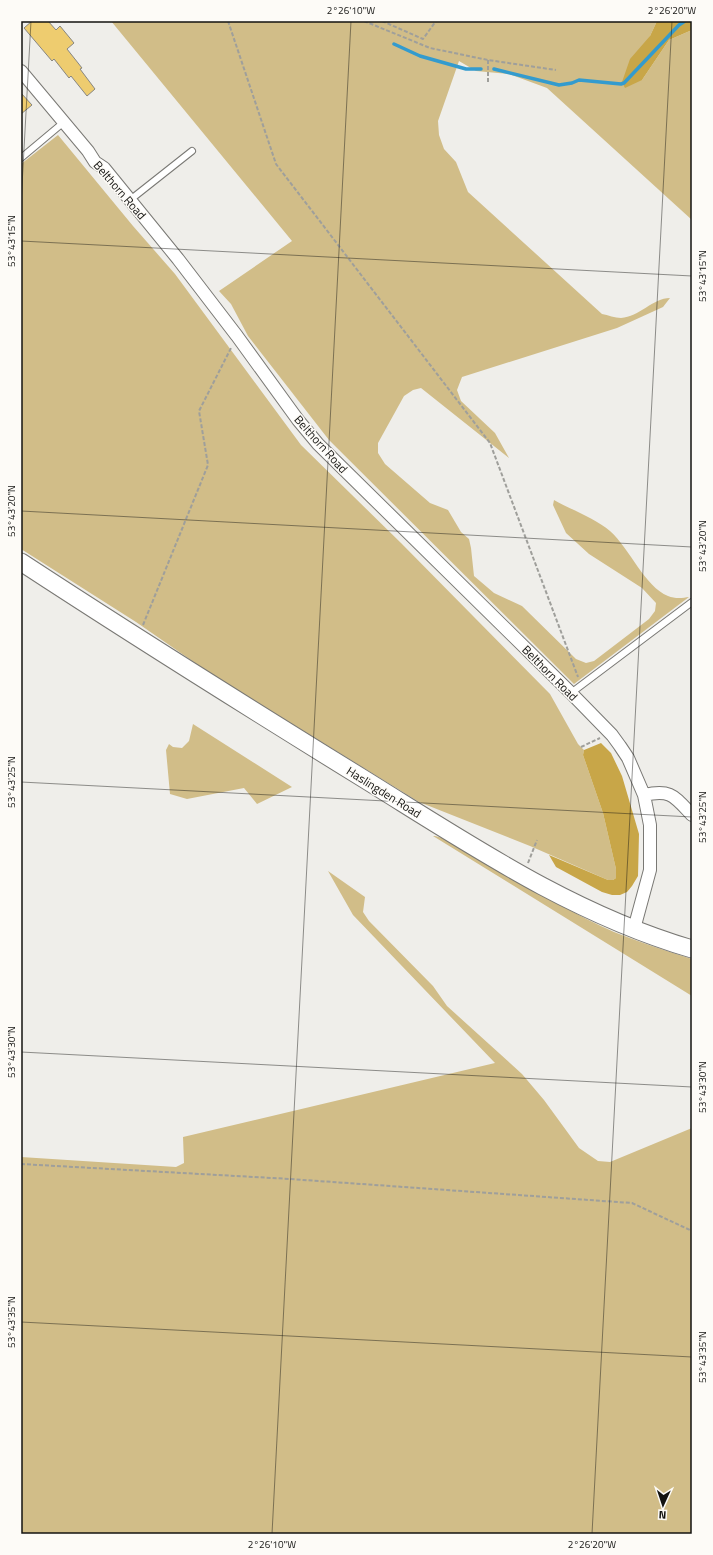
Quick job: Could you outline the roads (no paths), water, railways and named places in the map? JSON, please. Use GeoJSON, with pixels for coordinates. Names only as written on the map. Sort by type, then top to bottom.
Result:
{"type":"FeatureCollection","features":[{"type":"Feature","properties":{"kind":"main road","name":"Haslingden Road"},"geometry":{"type":"LineString","coordinates":[[21,562],[90,607],[523,876],[598,915],[692,949]]}},
{"type":"Feature","properties":{"kind":"street","name":"Belthorn Road"},"geometry":{"type":"LineString","coordinates":[[21,71],[88,151],[95,162],[104,168],[178,259],[237,336],[298,420],[318,444],[571,693],[610,733],[628,758],[644,794],[650,825],[650,870],[634,929]]}},
{"type":"Feature","properties":{"kind":"street"},"geometry":{"type":"LineString","coordinates":[[644,794],[662,792],[672,795],[692,815]]}},
{"type":"Feature","properties":{"kind":"lane"},"geometry":{"type":"LineString","coordinates":[[21,158],[64,122]]}},
{"type":"Feature","properties":{"kind":"lane"},"geometry":{"type":"LineString","coordinates":[[130,200],[192,151]]}},
{"type":"Feature","properties":{"kind":"lane"},"geometry":{"type":"LineString","coordinates":[[571,693],[580,684],[692,602]]}},
{"type":"Feature","properties":{"kind":"waterway"},"geometry":{"type":"LineString","coordinates":[[494,69],[559,85],[572,83],[579,80],[621,84],[624,83],[679,25],[685,21]]}},
{"type":"Feature","properties":{"kind":"waterway"},"geometry":{"type":"LineString","coordinates":[[394,44],[420,56],[466,69],[481,69]]}}]}
